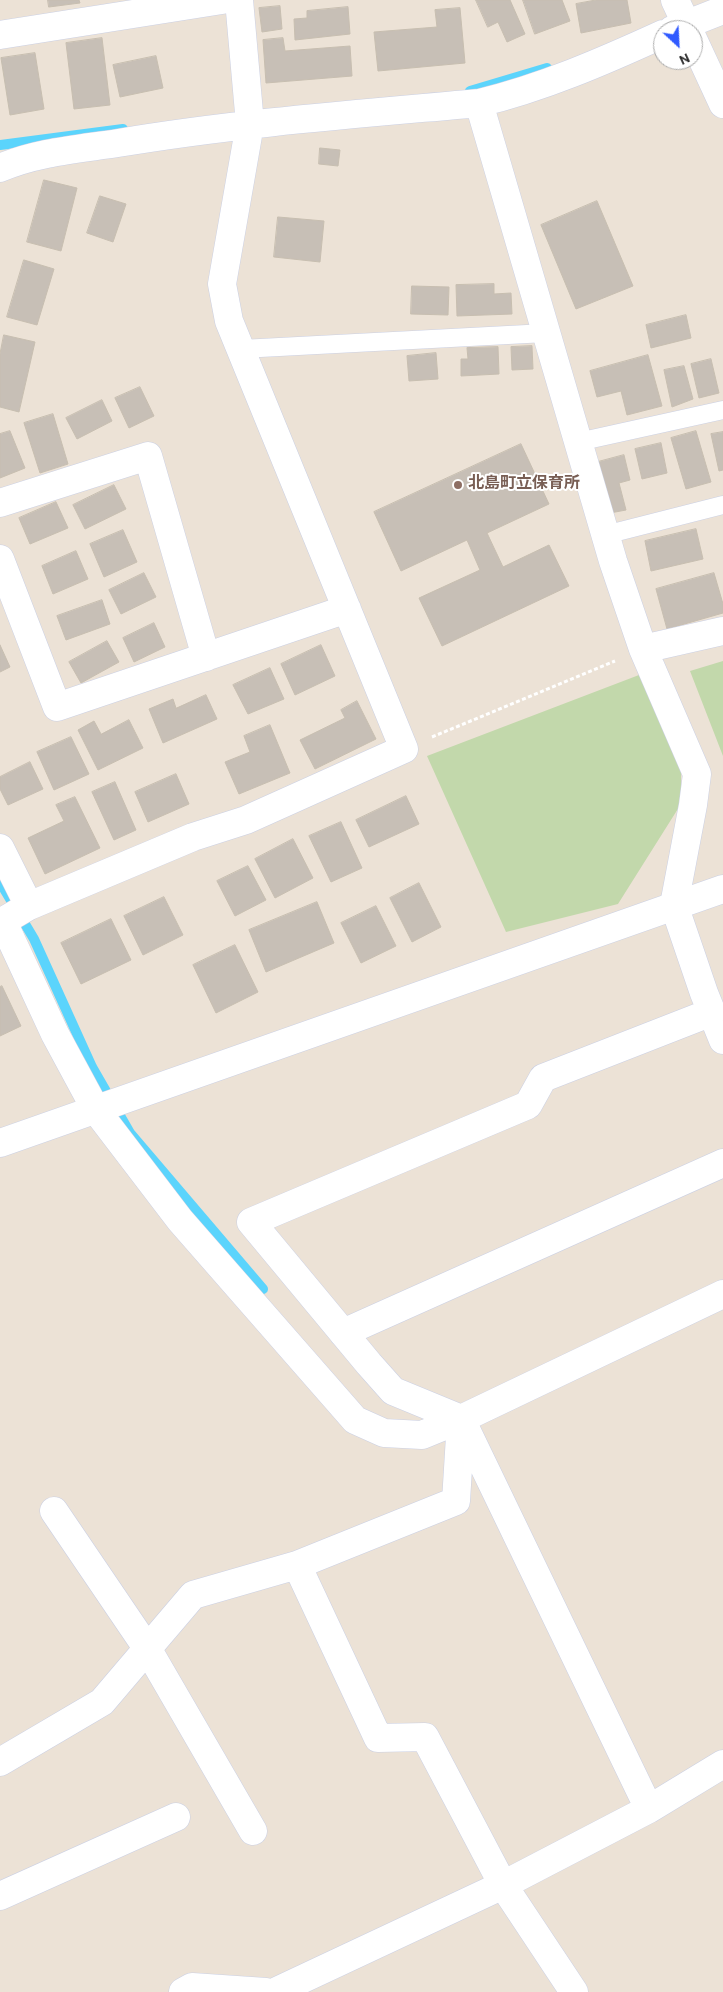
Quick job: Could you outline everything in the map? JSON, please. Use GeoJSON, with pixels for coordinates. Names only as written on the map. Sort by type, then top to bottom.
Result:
{"type":"FeatureCollection","features":[{"type":"Feature","properties":{"kind":"street"},"geometry":{"type":"LineString","coordinates":[[0,35],[222,0]]}},
{"type":"Feature","properties":{"kind":"street"},"geometry":{"type":"LineString","coordinates":[[239,0],[250,124],[222,284],[229,321],[404,749],[246,820],[193,837],[29,906],[1,922],[96,1110],[180,1220],[355,1420],[384,1433],[422,1435],[461,1419],[723,1294]]}},
{"type":"Feature","properties":{"kind":"street"},"geometry":{"type":"LineString","coordinates":[[696,20],[723,10]]}},
{"type":"Feature","properties":{"kind":"street"},"geometry":{"type":"LineString","coordinates":[[0,168],[21,159],[149,137],[250,124],[479,103],[507,96],[607,59],[653,38]]}},
{"type":"Feature","properties":{"kind":"street"},"geometry":{"type":"LineString","coordinates":[[703,68],[723,104]]}},
{"type":"Feature","properties":{"kind":"street"},"geometry":{"type":"LineString","coordinates":[[479,103],[605,535],[643,649],[697,774],[674,906],[723,1040]]}},
{"type":"Feature","properties":{"kind":"street"},"geometry":{"type":"LineString","coordinates":[[0,503],[148,456],[206,657]]}},
{"type":"Feature","properties":{"kind":"street"},"geometry":{"type":"LineString","coordinates":[[0,559],[58,707],[347,609]]}},
{"type":"Feature","properties":{"kind":"street"},"geometry":{"type":"LineString","coordinates":[[643,649],[723,631]]}},
{"type":"Feature","properties":{"kind":"street"},"geometry":{"type":"LineString","coordinates":[[0,848],[29,906]]}},
{"type":"Feature","properties":{"kind":"street"},"geometry":{"type":"LineString","coordinates":[[0,1142],[96,1110],[723,889]]}},
{"type":"Feature","properties":{"kind":"street"},"geometry":{"type":"LineString","coordinates":[[649,1809],[461,1419],[393,1391],[251,1222],[528,1105],[543,1078],[712,1012]]}},
{"type":"Feature","properties":{"kind":"street"},"geometry":{"type":"LineString","coordinates":[[343,1333],[723,1163]]}},
{"type":"Feature","properties":{"kind":"street"},"geometry":{"type":"LineString","coordinates":[[0,1762],[102,1702],[193,1595],[297,1565],[456,1501],[461,1419]]}},
{"type":"Feature","properties":{"kind":"street"},"geometry":{"type":"LineString","coordinates":[[54,1511],[147,1648],[253,1831]]}},
{"type":"Feature","properties":{"kind":"street"},"geometry":{"type":"LineString","coordinates":[[297,1565],[378,1738],[425,1737],[503,1886],[574,1992]]}},
{"type":"Feature","properties":{"kind":"street"},"geometry":{"type":"LineString","coordinates":[[275,1992],[503,1886],[649,1809],[723,1764]]}},
{"type":"Feature","properties":{"kind":"street"},"geometry":{"type":"LineString","coordinates":[[0,1896],[176,1817]]}},
{"type":"Feature","properties":{"kind":"street"},"geometry":{"type":"LineString","coordinates":[[182,1992],[192,1987],[266,1992]]}},
{"type":"Feature","properties":{"kind":"lane"},"geometry":{"type":"LineString","coordinates":[[241,350],[546,333]]}},
{"type":"Feature","properties":{"kind":"lane"},"geometry":{"type":"LineString","coordinates":[[578,442],[723,410]]}},
{"type":"Feature","properties":{"kind":"lane"},"geometry":{"type":"LineString","coordinates":[[605,535],[723,505]]}},
{"type":"Feature","properties":{"kind":"path"},"geometry":{"type":"LineString","coordinates":[[404,749],[643,649]]}},
{"type":"Feature","properties":{"kind":"green space"},"geometry":{"type":"Polygon","coordinates":[[[723,661],[723,756],[690,671],[723,661]]]}},
{"type":"Feature","properties":{"kind":"green space"},"geometry":{"type":"Polygon","coordinates":[[[639,675],[681,769],[681,804],[618,904],[506,932],[427,756],[639,675]]]}},
{"type":"Feature","properties":{"kind":"building"},"geometry":{"type":"Polygon","coordinates":[[[48,0],[79,0],[80,3],[49,7],[48,0]]]}},
{"type":"Feature","properties":{"kind":"building"},"geometry":{"type":"Polygon","coordinates":[[[476,0],[510,0],[525,34],[507,42],[498,22],[488,27],[476,0]]]}},
{"type":"Feature","properties":{"kind":"building"},"geometry":{"type":"Polygon","coordinates":[[[523,0],[562,0],[570,21],[535,34],[523,0]]]}},
{"type":"Feature","properties":{"kind":"building"},"geometry":{"type":"Polygon","coordinates":[[[596,0],[627,0],[631,23],[581,33],[576,4],[596,0]]]}},
{"type":"Feature","properties":{"kind":"building"},"geometry":{"type":"Polygon","coordinates":[[[280,6],[282,29],[262,32],[259,8],[280,6]]]}},
{"type":"Feature","properties":{"kind":"building"},"geometry":{"type":"Polygon","coordinates":[[[348,7],[350,34],[295,40],[294,19],[307,18],[307,11],[348,7]]]}},
{"type":"Feature","properties":{"kind":"building"},"geometry":{"type":"Polygon","coordinates":[[[460,8],[465,63],[378,71],[374,32],[437,27],[435,10],[460,8]]]}},
{"type":"Feature","properties":{"kind":"building"},"geometry":{"type":"Polygon","coordinates":[[[102,38],[110,105],[74,109],[66,43],[102,38]]]}},
{"type":"Feature","properties":{"kind":"building"},"geometry":{"type":"Polygon","coordinates":[[[283,38],[285,51],[350,46],[352,76],[266,83],[263,40],[283,38]]]}},
{"type":"Feature","properties":{"kind":"building"},"geometry":{"type":"Polygon","coordinates":[[[35,53],[44,109],[10,115],[1,58],[35,53]]]}},
{"type":"Feature","properties":{"kind":"building"},"geometry":{"type":"Polygon","coordinates":[[[156,56],[163,88],[120,97],[113,65],[156,56]]]}},
{"type":"Feature","properties":{"kind":"building"},"geometry":{"type":"Polygon","coordinates":[[[320,148],[340,150],[338,166],[319,164],[320,148]]]}},
{"type":"Feature","properties":{"kind":"building"},"geometry":{"type":"Polygon","coordinates":[[[44,180],[77,188],[61,251],[27,242],[44,180]]]}},
{"type":"Feature","properties":{"kind":"building"},"geometry":{"type":"Polygon","coordinates":[[[100,196],[126,204],[113,242],[87,233],[100,196]]]}},
{"type":"Feature","properties":{"kind":"building"},"geometry":{"type":"Polygon","coordinates":[[[597,201],[633,286],[576,309],[541,225],[597,201]]]}},
{"type":"Feature","properties":{"kind":"building"},"geometry":{"type":"Polygon","coordinates":[[[278,217],[324,221],[320,262],[274,257],[278,217]]]}},
{"type":"Feature","properties":{"kind":"building"},"geometry":{"type":"Polygon","coordinates":[[[24,260],[54,269],[37,325],[7,317],[24,260]]]}},
{"type":"Feature","properties":{"kind":"building"},"geometry":{"type":"Polygon","coordinates":[[[494,284],[494,294],[511,293],[512,314],[457,316],[456,285],[494,284]]]}},
{"type":"Feature","properties":{"kind":"building"},"geometry":{"type":"Polygon","coordinates":[[[412,286],[449,287],[448,315],[411,314],[412,286]]]}},
{"type":"Feature","properties":{"kind":"building"},"geometry":{"type":"Polygon","coordinates":[[[686,315],[691,338],[651,348],[646,325],[686,315]]]}},
{"type":"Feature","properties":{"kind":"building"},"geometry":{"type":"Polygon","coordinates":[[[4,335],[35,342],[19,412],[0,407],[0,354],[4,335]]]}},
{"type":"Feature","properties":{"kind":"building"},"geometry":{"type":"Polygon","coordinates":[[[532,346],[533,369],[512,370],[511,347],[532,346]]]}},
{"type":"Feature","properties":{"kind":"building"},"geometry":{"type":"Polygon","coordinates":[[[498,347],[499,374],[461,376],[461,359],[468,359],[467,348],[498,347]]]}},
{"type":"Feature","properties":{"kind":"building"},"geometry":{"type":"Polygon","coordinates":[[[436,353],[438,379],[409,381],[407,356],[436,353]]]}},
{"type":"Feature","properties":{"kind":"building"},"geometry":{"type":"Polygon","coordinates":[[[648,355],[662,406],[627,415],[621,391],[597,397],[590,371],[648,355]]]}},
{"type":"Feature","properties":{"kind":"building"},"geometry":{"type":"Polygon","coordinates":[[[711,359],[719,393],[699,398],[691,364],[711,359]]]}},
{"type":"Feature","properties":{"kind":"building"},"geometry":{"type":"Polygon","coordinates":[[[684,366],[693,399],[672,407],[664,370],[684,366]]]}},
{"type":"Feature","properties":{"kind":"building"},"geometry":{"type":"Polygon","coordinates":[[[140,387],[154,416],[129,428],[115,398],[140,387]]]}},
{"type":"Feature","properties":{"kind":"building"},"geometry":{"type":"Polygon","coordinates":[[[102,400],[112,421],[77,439],[66,418],[102,400]]]}},
{"type":"Feature","properties":{"kind":"building"},"geometry":{"type":"Polygon","coordinates":[[[53,414],[68,464],[40,473],[24,423],[53,414]]]}},
{"type":"Feature","properties":{"kind":"building"},"geometry":{"type":"Polygon","coordinates":[[[10,431],[25,468],[0,478],[0,434],[10,431]]]}},
{"type":"Feature","properties":{"kind":"building"},"geometry":{"type":"Polygon","coordinates":[[[696,431],[711,482],[686,489],[671,438],[696,431]]]}},
{"type":"Feature","properties":{"kind":"building"},"geometry":{"type":"Polygon","coordinates":[[[723,432],[723,470],[719,471],[711,434],[723,432]]]}},
{"type":"Feature","properties":{"kind":"building"},"geometry":{"type":"Polygon","coordinates":[[[661,443],[667,473],[642,479],[635,449],[661,443]]]}},
{"type":"Feature","properties":{"kind":"building"},"geometry":{"type":"Polygon","coordinates":[[[521,444],[549,504],[487,533],[503,567],[549,545],[569,586],[442,646],[419,598],[480,570],[467,540],[401,571],[374,512],[521,444]]]}},
{"type":"Feature","properties":{"kind":"building"},"geometry":{"type":"Polygon","coordinates":[[[624,455],[630,480],[619,483],[626,510],[610,513],[598,462],[624,455]]]}},
{"type":"Feature","properties":{"kind":"building"},"geometry":{"type":"Polygon","coordinates":[[[114,485],[126,509],[85,529],[73,505],[114,485]]]}},
{"type":"Feature","properties":{"kind":"building"},"geometry":{"type":"Polygon","coordinates":[[[56,502],[68,528],[30,544],[19,518],[56,502]]]}},
{"type":"Feature","properties":{"kind":"building"},"geometry":{"type":"Polygon","coordinates":[[[696,529],[703,559],[651,571],[645,541],[696,529]]]}},
{"type":"Feature","properties":{"kind":"building"},"geometry":{"type":"Polygon","coordinates":[[[123,530],[137,562],[104,577],[90,544],[123,530]]]}},
{"type":"Feature","properties":{"kind":"building"},"geometry":{"type":"Polygon","coordinates":[[[76,551],[88,579],[53,594],[42,566],[76,551]]]}},
{"type":"Feature","properties":{"kind":"building"},"geometry":{"type":"Polygon","coordinates":[[[144,573],[156,597],[121,614],[109,590],[144,573]]]}},
{"type":"Feature","properties":{"kind":"building"},"geometry":{"type":"Polygon","coordinates":[[[714,573],[723,604],[723,613],[667,629],[656,589],[714,573]]]}},
{"type":"Feature","properties":{"kind":"building"},"geometry":{"type":"Polygon","coordinates":[[[102,600],[110,624],[66,640],[57,616],[102,600]]]}},
{"type":"Feature","properties":{"kind":"building"},"geometry":{"type":"Polygon","coordinates":[[[154,623],[165,647],[134,662],[123,638],[154,623]]]}},
{"type":"Feature","properties":{"kind":"building"},"geometry":{"type":"Polygon","coordinates":[[[107,641],[119,662],[81,683],[69,662],[107,641]]]}},
{"type":"Feature","properties":{"kind":"building"},"geometry":{"type":"Polygon","coordinates":[[[0,645],[10,667],[0,672],[0,645]]]}},
{"type":"Feature","properties":{"kind":"building"},"geometry":{"type":"Polygon","coordinates":[[[321,645],[335,676],[295,695],[281,664],[321,645]]]}},
{"type":"Feature","properties":{"kind":"building"},"geometry":{"type":"Polygon","coordinates":[[[270,668],[284,699],[248,714],[233,685],[270,668]]]}},
{"type":"Feature","properties":{"kind":"building"},"geometry":{"type":"Polygon","coordinates":[[[206,695],[217,719],[163,743],[149,709],[173,699],[176,708],[206,695]]]}},
{"type":"Feature","properties":{"kind":"building"},"geometry":{"type":"Polygon","coordinates":[[[357,701],[376,739],[315,769],[300,740],[345,718],[341,710],[357,701]]]}},
{"type":"Feature","properties":{"kind":"building"},"geometry":{"type":"Polygon","coordinates":[[[129,720],[143,748],[98,770],[78,730],[94,721],[101,734],[129,720]]]}},
{"type":"Feature","properties":{"kind":"building"},"geometry":{"type":"Polygon","coordinates":[[[270,725],[290,773],[239,794],[225,762],[250,752],[244,736],[270,725]]]}},
{"type":"Feature","properties":{"kind":"building"},"geometry":{"type":"Polygon","coordinates":[[[71,737],[89,774],[54,790],[37,752],[71,737]]]}},
{"type":"Feature","properties":{"kind":"building"},"geometry":{"type":"Polygon","coordinates":[[[30,762],[43,789],[8,805],[0,789],[0,777],[30,762]]]}},
{"type":"Feature","properties":{"kind":"building"},"geometry":{"type":"Polygon","coordinates":[[[176,774],[189,804],[148,822],[135,792],[176,774]]]}},
{"type":"Feature","properties":{"kind":"building"},"geometry":{"type":"Polygon","coordinates":[[[115,782],[136,830],[114,840],[92,792],[115,782]]]}},
{"type":"Feature","properties":{"kind":"building"},"geometry":{"type":"Polygon","coordinates":[[[406,796],[419,824],[369,847],[356,820],[406,796]]]}},
{"type":"Feature","properties":{"kind":"building"},"geometry":{"type":"Polygon","coordinates":[[[75,797],[100,848],[45,874],[28,838],[64,821],[56,805],[75,797]]]}},
{"type":"Feature","properties":{"kind":"building"},"geometry":{"type":"Polygon","coordinates":[[[341,822],[362,868],[331,882],[309,836],[341,822]]]}},
{"type":"Feature","properties":{"kind":"building"},"geometry":{"type":"Polygon","coordinates":[[[293,839],[313,878],[275,898],[255,859],[293,839]]]}},
{"type":"Feature","properties":{"kind":"building"},"geometry":{"type":"Polygon","coordinates":[[[248,866],[266,900],[235,916],[217,881],[248,866]]]}},
{"type":"Feature","properties":{"kind":"building"},"geometry":{"type":"Polygon","coordinates":[[[419,883],[441,927],[412,942],[390,898],[419,883]]]}},
{"type":"Feature","properties":{"kind":"building"},"geometry":{"type":"Polygon","coordinates":[[[164,897],[183,935],[143,955],[124,916],[164,897]]]}},
{"type":"Feature","properties":{"kind":"building"},"geometry":{"type":"Polygon","coordinates":[[[317,902],[334,943],[266,972],[249,930],[317,902]]]}},
{"type":"Feature","properties":{"kind":"building"},"geometry":{"type":"Polygon","coordinates":[[[376,906],[396,946],[361,963],[341,923],[376,906]]]}},
{"type":"Feature","properties":{"kind":"building"},"geometry":{"type":"Polygon","coordinates":[[[111,919],[131,960],[81,984],[61,943],[111,919]]]}},
{"type":"Feature","properties":{"kind":"building"},"geometry":{"type":"Polygon","coordinates":[[[235,945],[258,992],[216,1013],[193,965],[235,945]]]}},
{"type":"Feature","properties":{"kind":"building"},"geometry":{"type":"Polygon","coordinates":[[[2,986],[21,1026],[0,1036],[0,987],[2,986]]]}},
{"type":"Feature","properties":{"kind":"waterway"},"geometry":{"type":"LineString","coordinates":[[470,91],[547,68]]}},
{"type":"Feature","properties":{"kind":"waterway"},"geometry":{"type":"LineString","coordinates":[[0,145],[123,129]]}},
{"type":"Feature","properties":{"kind":"waterway"},"geometry":{"type":"LineString","coordinates":[[0,882],[34,939],[92,1067],[130,1133],[263,1289]]}},
{"type":"Feature","properties":{"kind":"place","name":"北島町立保育所"},"geometry":{"type":"Point","coordinates":[458,485]}}]}
